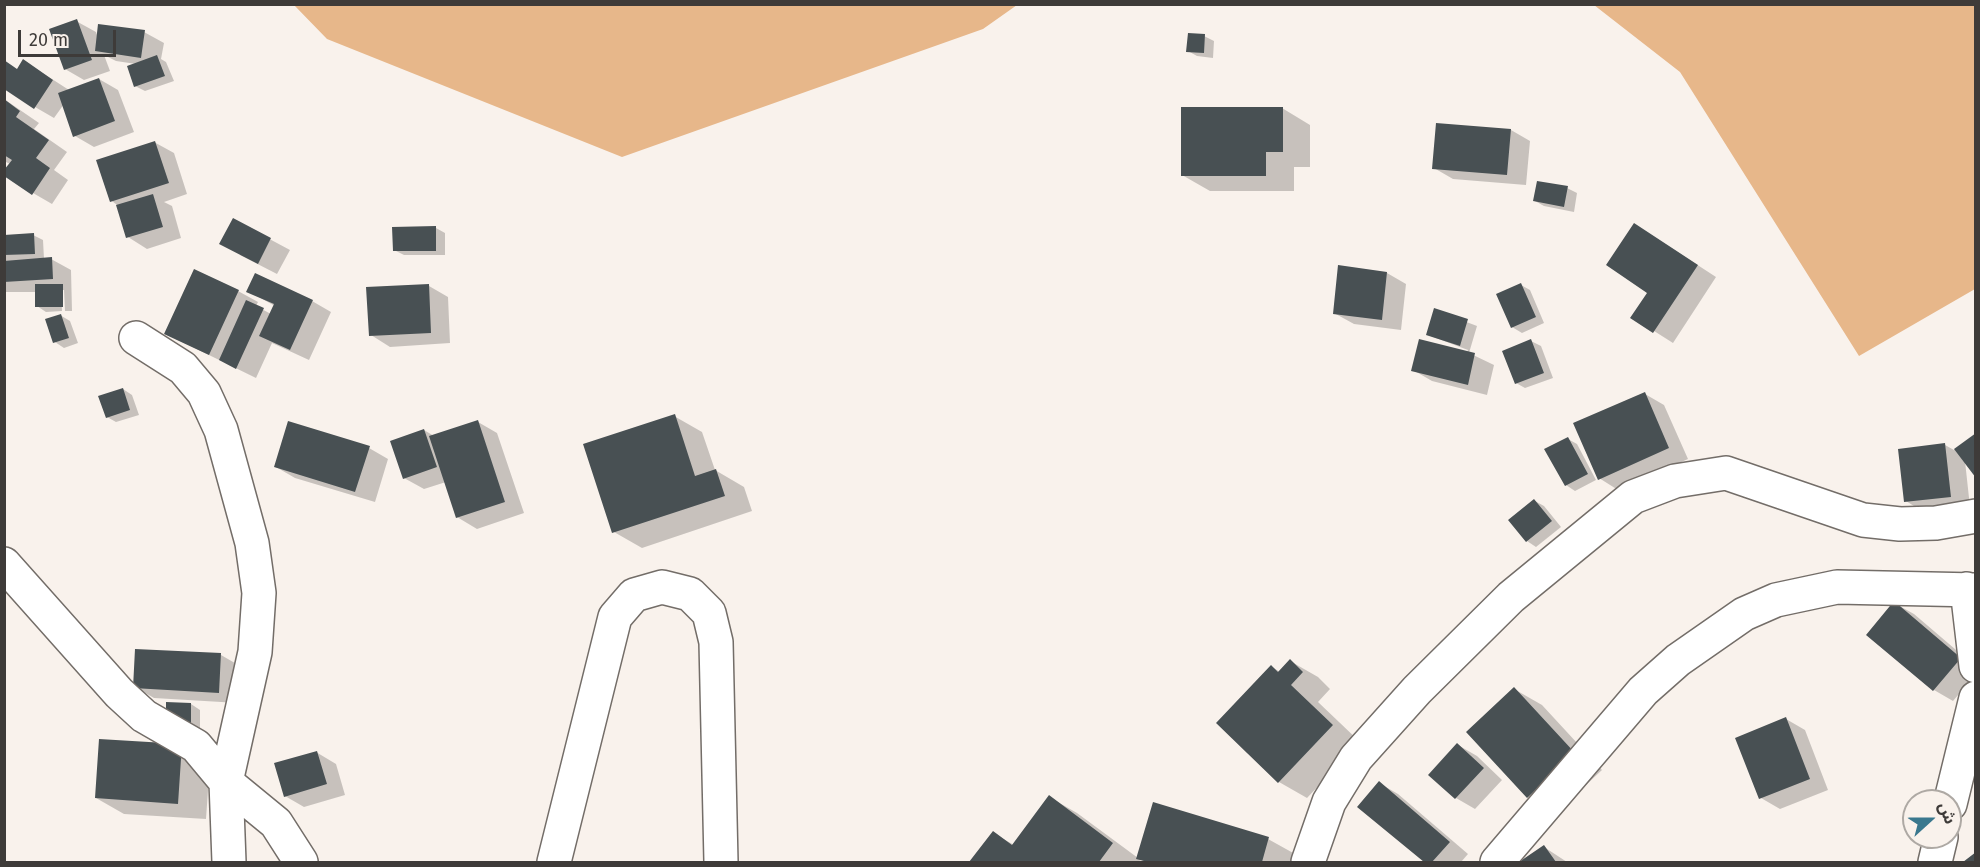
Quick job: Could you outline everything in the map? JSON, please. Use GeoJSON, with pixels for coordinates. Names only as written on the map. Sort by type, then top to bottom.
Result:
{"type":"FeatureCollection","features":[{"type":"Feature","properties":{"kind":"street"},"geometry":{"type":"LineString","coordinates":[[136,338],[183,368],[204,393],[221,430],[252,543],[259,593],[255,652],[226,782],[229,862]]}},
{"type":"Feature","properties":{"kind":"street"},"geometry":{"type":"LineString","coordinates":[[1308,862],[1329,802],[1356,758],[1424,682],[1511,597],[1633,496],[1674,481],[1726,473],[1863,520],[1900,524],[1927,523],[1976,516]]}},
{"type":"Feature","properties":{"kind":"street"},"geometry":{"type":"LineString","coordinates":[[4,564],[119,693],[144,716],[196,746],[226,782],[276,823],[301,862]]}},
{"type":"Feature","properties":{"kind":"street"},"geometry":{"type":"LineString","coordinates":[[554,862],[615,617],[634,595],[662,587],[690,594],[709,613],[716,642],[721,862]]}},
{"type":"Feature","properties":{"kind":"street"},"geometry":{"type":"LineString","coordinates":[[1497,862],[1643,691],[1678,660],[1744,614],[1776,600],[1837,587],[1971,590],[1976,666]]}},
{"type":"Feature","properties":{"kind":"street"},"geometry":{"type":"LineString","coordinates":[[1954,789],[1976,698]]}},
{"type":"Feature","properties":{"kind":"shaded area"},"geometry":{"type":"Polygon","coordinates":[[[294,5],[1017,5],[983,29],[622,157],[327,39],[294,5]]]}},
{"type":"Feature","properties":{"kind":"shaded area"},"geometry":{"type":"Polygon","coordinates":[[[1594,5],[1975,5],[1975,289],[1859,356],[1680,72],[1594,5]]]}},
{"type":"Feature","properties":{"kind":"building"},"geometry":{"type":"Polygon","coordinates":[[[77,19],[92,60],[64,70],[49,29],[77,19]]]}},
{"type":"Feature","properties":{"kind":"building"},"geometry":{"type":"Polygon","coordinates":[[[98,24],[145,30],[141,58],[95,51],[98,24]]]}},
{"type":"Feature","properties":{"kind":"building"},"geometry":{"type":"Polygon","coordinates":[[[1188,33],[1205,34],[1204,53],[1186,52],[1188,33]]]}},
{"type":"Feature","properties":{"kind":"building"},"geometry":{"type":"Polygon","coordinates":[[[157,55],[165,76],[134,87],[127,66],[157,55]]]}},
{"type":"Feature","properties":{"kind":"building"},"geometry":{"type":"Polygon","coordinates":[[[23,59],[53,80],[34,109],[4,89],[4,60],[17,69],[23,59]]]}},
{"type":"Feature","properties":{"kind":"building"},"geometry":{"type":"Polygon","coordinates":[[[99,78],[115,121],[73,137],[58,93],[99,78]]]}},
{"type":"Feature","properties":{"kind":"building"},"geometry":{"type":"Polygon","coordinates":[[[4,99],[20,111],[16,117],[49,140],[36,158],[50,168],[32,195],[4,176],[4,170],[12,160],[4,155],[4,99]]]}},
{"type":"Feature","properties":{"kind":"building"},"geometry":{"type":"Polygon","coordinates":[[[1181,107],[1283,107],[1283,152],[1266,152],[1266,176],[1181,176],[1181,107]]]}},
{"type":"Feature","properties":{"kind":"building"},"geometry":{"type":"Polygon","coordinates":[[[1436,123],[1511,129],[1507,175],[1432,169],[1436,123]]]}},
{"type":"Feature","properties":{"kind":"building"},"geometry":{"type":"Polygon","coordinates":[[[155,141],[169,183],[110,202],[96,160],[155,141]]]}},
{"type":"Feature","properties":{"kind":"building"},"geometry":{"type":"Polygon","coordinates":[[[1537,181],[1568,186],[1564,207],[1533,201],[1537,181]]]}},
{"type":"Feature","properties":{"kind":"building"},"geometry":{"type":"Polygon","coordinates":[[[153,194],[163,227],[126,238],[116,205],[153,194]]]}},
{"type":"Feature","properties":{"kind":"building"},"geometry":{"type":"Polygon","coordinates":[[[233,218],[271,238],[258,264],[219,244],[233,218]]]}},
{"type":"Feature","properties":{"kind":"building"},"geometry":{"type":"Polygon","coordinates":[[[1634,223],[1698,265],[1653,333],[1630,318],[1647,293],[1606,265],[1634,223]]]}},
{"type":"Feature","properties":{"kind":"building"},"geometry":{"type":"Polygon","coordinates":[[[436,226],[436,251],[393,251],[392,227],[436,226]]]}},
{"type":"Feature","properties":{"kind":"building"},"geometry":{"type":"Polygon","coordinates":[[[34,233],[35,254],[4,255],[4,235],[34,233]]]}},
{"type":"Feature","properties":{"kind":"building"},"geometry":{"type":"Polygon","coordinates":[[[52,257],[53,279],[4,282],[4,261],[52,257]]]}},
{"type":"Feature","properties":{"kind":"building"},"geometry":{"type":"Polygon","coordinates":[[[1338,265],[1387,272],[1382,320],[1333,314],[1338,265]]]}},
{"type":"Feature","properties":{"kind":"building"},"geometry":{"type":"Polygon","coordinates":[[[194,269],[239,290],[209,355],[164,334],[194,269]]]}},
{"type":"Feature","properties":{"kind":"building"},"geometry":{"type":"Polygon","coordinates":[[[255,273],[313,300],[290,350],[259,336],[274,304],[246,292],[255,273]]]}},
{"type":"Feature","properties":{"kind":"building"},"geometry":{"type":"Polygon","coordinates":[[[1521,283],[1536,317],[1511,328],[1496,294],[1521,283]]]}},
{"type":"Feature","properties":{"kind":"building"},"geometry":{"type":"Polygon","coordinates":[[[35,284],[63,284],[63,307],[35,307],[35,284]]]}},
{"type":"Feature","properties":{"kind":"building"},"geometry":{"type":"Polygon","coordinates":[[[429,284],[431,333],[369,336],[366,287],[429,284]]]}},
{"type":"Feature","properties":{"kind":"building"},"geometry":{"type":"Polygon","coordinates":[[[246,300],[264,308],[236,369],[219,360],[246,300]]]}},
{"type":"Feature","properties":{"kind":"building"},"geometry":{"type":"Polygon","coordinates":[[[1434,308],[1468,319],[1460,346],[1426,335],[1434,308]]]}},
{"type":"Feature","properties":{"kind":"building"},"geometry":{"type":"Polygon","coordinates":[[[61,314],[69,338],[53,343],[45,319],[61,314]]]}},
{"type":"Feature","properties":{"kind":"building"},"geometry":{"type":"Polygon","coordinates":[[[1419,339],[1475,353],[1468,385],[1411,371],[1419,339]]]}},
{"type":"Feature","properties":{"kind":"building"},"geometry":{"type":"Polygon","coordinates":[[[1531,339],[1544,373],[1515,384],[1502,351],[1531,339]]]}},
{"type":"Feature","properties":{"kind":"building"},"geometry":{"type":"Polygon","coordinates":[[[123,388],[130,410],[106,418],[98,396],[123,388]]]}},
{"type":"Feature","properties":{"kind":"building"},"geometry":{"type":"Polygon","coordinates":[[[1645,392],[1669,448],[1598,480],[1573,423],[1645,392]]]}},
{"type":"Feature","properties":{"kind":"building"},"geometry":{"type":"Polygon","coordinates":[[[675,414],[695,476],[716,469],[725,496],[612,533],[583,444],[675,414]]]}},
{"type":"Feature","properties":{"kind":"building"},"geometry":{"type":"Polygon","coordinates":[[[478,420],[505,502],[456,518],[429,436],[478,420]]]}},
{"type":"Feature","properties":{"kind":"building"},"geometry":{"type":"Polygon","coordinates":[[[288,421],[370,446],[355,492],[274,467],[288,421]]]}},
{"type":"Feature","properties":{"kind":"building"},"geometry":{"type":"Polygon","coordinates":[[[424,429],[437,467],[403,479],[390,441],[424,429]]]}},
{"type":"Feature","properties":{"kind":"building"},"geometry":{"type":"Polygon","coordinates":[[[1976,433],[1976,478],[1954,449],[1976,433]]]}},
{"type":"Feature","properties":{"kind":"building"},"geometry":{"type":"Polygon","coordinates":[[[1568,437],[1588,474],[1565,486],[1544,449],[1568,437]]]}},
{"type":"Feature","properties":{"kind":"building"},"geometry":{"type":"Polygon","coordinates":[[[1945,443],[1951,497],[1904,502],[1898,449],[1945,443]]]}},
{"type":"Feature","properties":{"kind":"building"},"geometry":{"type":"Polygon","coordinates":[[[1534,499],[1552,521],[1526,542],[1508,520],[1534,499]]]}},
{"type":"Feature","properties":{"kind":"building"},"geometry":{"type":"Polygon","coordinates":[[[1894,601],[1961,658],[1933,691],[1866,635],[1894,601]]]}},
{"type":"Feature","properties":{"kind":"building"},"geometry":{"type":"Polygon","coordinates":[[[135,649],[221,653],[219,693],[133,688],[135,649]]]}},
{"type":"Feature","properties":{"kind":"building"},"geometry":{"type":"Polygon","coordinates":[[[1290,659],[1303,672],[1291,685],[1333,725],[1278,783],[1216,723],[1271,665],[1278,672],[1290,659]]]}},
{"type":"Feature","properties":{"kind":"building"},"geometry":{"type":"Polygon","coordinates":[[[1514,687],[1575,753],[1527,798],[1466,732],[1514,687]]]}},
{"type":"Feature","properties":{"kind":"building"},"geometry":{"type":"Polygon","coordinates":[[[166,702],[191,703],[191,725],[166,725],[166,702]]]}},
{"type":"Feature","properties":{"kind":"building"},"geometry":{"type":"Polygon","coordinates":[[[1786,717],[1810,779],[1759,799],[1735,738],[1786,717]]]}},
{"type":"Feature","properties":{"kind":"building"},"geometry":{"type":"Polygon","coordinates":[[[99,739],[182,744],[178,804],[95,798],[99,739]]]}},
{"type":"Feature","properties":{"kind":"building"},"geometry":{"type":"Polygon","coordinates":[[[1457,743],[1484,768],[1455,799],[1428,775],[1457,743]]]}},
{"type":"Feature","properties":{"kind":"building"},"geometry":{"type":"Polygon","coordinates":[[[317,751],[327,784],[284,797],[274,763],[317,751]]]}},
{"type":"Feature","properties":{"kind":"building"},"geometry":{"type":"Polygon","coordinates":[[[1379,781],[1450,842],[1432,862],[1424,862],[1357,807],[1379,781]]]}},
{"type":"Feature","properties":{"kind":"building"},"geometry":{"type":"Polygon","coordinates":[[[1049,795],[1113,843],[1099,862],[969,862],[993,831],[1012,845],[1049,795]]]}},
{"type":"Feature","properties":{"kind":"building"},"geometry":{"type":"Polygon","coordinates":[[[1153,802],[1269,837],[1262,862],[1148,862],[1136,859],[1153,802]]]}},
{"type":"Feature","properties":{"kind":"building"},"geometry":{"type":"Polygon","coordinates":[[[1544,845],[1556,862],[1519,862],[1544,845]]]}},
{"type":"Feature","properties":{"kind":"building"},"geometry":{"type":"Polygon","coordinates":[[[1976,852],[1976,862],[1963,862],[1976,852]]]}}]}
